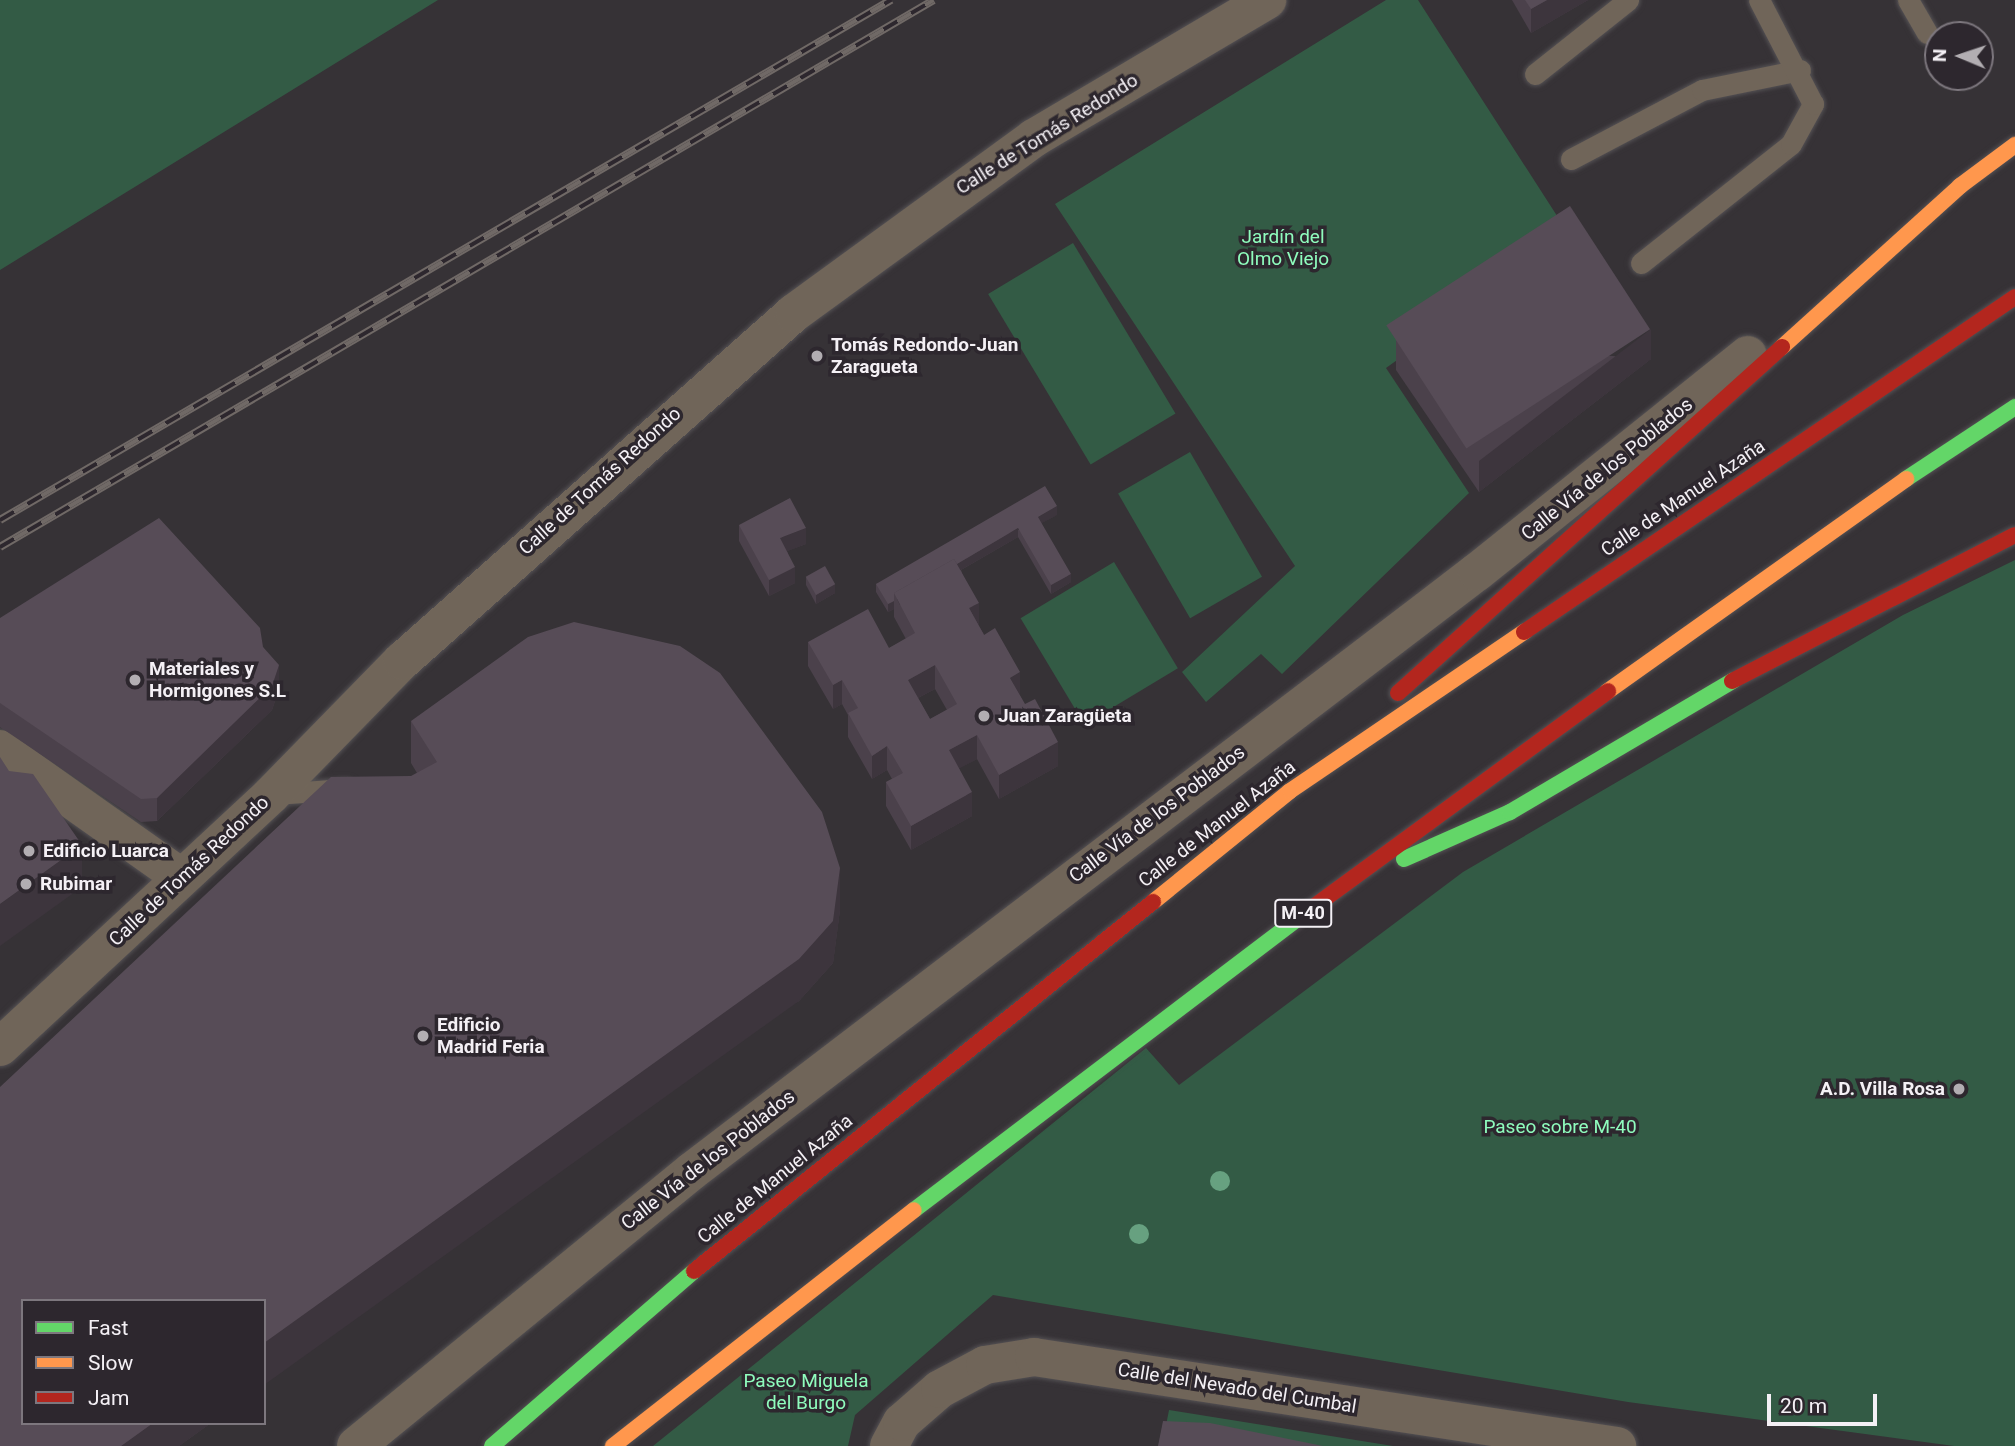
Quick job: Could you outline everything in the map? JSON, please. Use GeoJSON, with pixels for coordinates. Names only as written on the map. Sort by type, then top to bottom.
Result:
{"type":"FeatureCollection","features":[{"type":"Feature","properties":{"kind":"highway"},"geometry":{"type":"LineString","coordinates":[[1290,791],[1960,186],[2015,145]]}},
{"type":"Feature","properties":{"kind":"highway","name":"Calle de Manuel Azaña"},"geometry":{"type":"LineString","coordinates":[[492,1446],[665,1295],[1290,791],[2015,297]]}},
{"type":"Feature","properties":{"kind":"highway","name":"M-40"},"geometry":{"type":"LineString","coordinates":[[612,1446],[772,1316],[1335,890],[1835,526],[2015,407]]}},
{"type":"Feature","properties":{"kind":"highway"},"geometry":{"type":"LineString","coordinates":[[1335,890],[1510,812],[1792,646],[2015,535]]}},
{"type":"Feature","properties":{"kind":"street","name":"Calle de Tomás Redondo"},"geometry":{"type":"LineString","coordinates":[[0,1047],[272,794],[401,661],[794,313],[1034,138],[1267,0]]}},
{"type":"Feature","properties":{"kind":"street","name":"Calle Vía de los Poblados"},"geometry":{"type":"LineString","coordinates":[[356,1446],[692,1171],[1477,572],[1960,186]]}},
{"type":"Feature","properties":{"kind":"street"},"geometry":{"type":"LineString","coordinates":[[0,749],[181,877]]}},
{"type":"Feature","properties":{"kind":"street","name":"Calle del Nevado del Cumbal"},"geometry":{"type":"LineString","coordinates":[[889,1446],[902,1422],[940,1390],[985,1365],[1034,1357],[1616,1446]]}},
{"type":"Feature","properties":{"kind":"lane"},"geometry":{"type":"LineString","coordinates":[[1535,74],[1628,0]]}},
{"type":"Feature","properties":{"kind":"lane"},"geometry":{"type":"LineString","coordinates":[[1641,263],[1791,144],[1813,104],[1800,71],[1759,0]]}},
{"type":"Feature","properties":{"kind":"lane"},"geometry":{"type":"LineString","coordinates":[[1908,0],[1924,28]]}},
{"type":"Feature","properties":{"kind":"lane"},"geometry":{"type":"LineString","coordinates":[[1571,159],[1702,90],[1800,71]]}},
{"type":"Feature","properties":{"kind":"lane"},"geometry":{"type":"LineString","coordinates":[[272,794],[333,786],[367,794]]}},
{"type":"Feature","properties":{"kind":"green space"},"geometry":{"type":"Polygon","coordinates":[[[0,0],[438,0],[0,270],[0,0]]]}},
{"type":"Feature","properties":{"kind":"green space","name":"Jardín del Olmo Viejo"},"geometry":{"type":"Polygon","coordinates":[[[1386,0],[1418,0],[1570,236],[1386,368],[1469,493],[1282,674],[1261,654],[1206,702],[1182,672],[1295,566],[1055,204],[1386,0]]]}},
{"type":"Feature","properties":{"kind":"green space"},"geometry":{"type":"Polygon","coordinates":[[[1073,243],[1175,414],[1091,465],[988,294],[1073,243]]]}},
{"type":"Feature","properties":{"kind":"green space"},"geometry":{"type":"Polygon","coordinates":[[[1190,452],[1262,577],[1190,618],[1118,494],[1190,452]]]}},
{"type":"Feature","properties":{"kind":"green space","name":"Paseo sobre M-40"},"geometry":{"type":"Polygon","coordinates":[[[2015,560],[2015,1446],[1954,1446],[1628,1402],[993,1295],[855,1415],[848,1446],[653,1446],[1146,1048],[1179,1085],[1463,872],[1903,615],[2015,560]]]}},
{"type":"Feature","properties":{"kind":"green space"},"geometry":{"type":"Polygon","coordinates":[[[1114,562],[1178,668],[1084,724],[1021,618],[1114,562]]]}},
{"type":"Feature","properties":{"kind":"green space"},"geometry":{"type":"Polygon","coordinates":[[[1169,1410],[1393,1446],[1162,1446],[1169,1410]]]}},
{"type":"Feature","properties":{"kind":"building"},"geometry":{"type":"Polygon","coordinates":[[[1525,0],[1547,0],[1531,9],[1525,0]]]}},
{"type":"Feature","properties":{"kind":"building"},"geometry":{"type":"Polygon","coordinates":[[[1570,206],[1650,329],[1466,449],[1386,325],[1570,206]]]}},
{"type":"Feature","properties":{"kind":"building"},"geometry":{"type":"Polygon","coordinates":[[[1045,486],[1057,506],[1038,517],[1071,574],[1051,585],[1018,528],[957,564],[954,559],[894,593],[894,601],[888,604],[876,584],[1045,486]]]}},
{"type":"Feature","properties":{"kind":"building"},"geometry":{"type":"Polygon","coordinates":[[[790,498],[806,528],[780,538],[795,567],[769,580],[739,525],[790,498]]]}},
{"type":"Feature","properties":{"kind":"building","name":"Materiales y Hormigones S.L"},"geometry":{"type":"Polygon","coordinates":[[[159,518],[260,628],[263,647],[279,665],[272,686],[157,798],[141,799],[0,703],[0,618],[159,518]]]}},
{"type":"Feature","properties":{"kind":"building","name":"Juan Zaragüeta"},"geometry":{"type":"Polygon","coordinates":[[[954,559],[979,603],[969,608],[984,635],[995,628],[1020,672],[1010,678],[1025,704],[1035,699],[1058,742],[999,775],[977,735],[949,750],[972,792],[911,826],[886,782],[903,773],[887,746],[872,756],[848,713],[858,708],[842,680],[833,685],[808,642],[868,609],[889,648],[915,633],[894,593],[954,559]],[[935,665],[908,680],[930,719],[957,704],[935,665]]]}},
{"type":"Feature","properties":{"kind":"building"},"geometry":{"type":"Polygon","coordinates":[[[825,566],[835,584],[816,595],[806,577],[825,566]]]}},
{"type":"Feature","properties":{"kind":"building","name":"Edificio Madrid Feria"},"geometry":{"type":"Polygon","coordinates":[[[574,622],[680,646],[720,673],[822,812],[840,868],[833,921],[799,959],[266,1342],[266,1299],[21,1299],[21,1425],[150,1425],[121,1446],[0,1446],[0,1087],[331,777],[411,776],[437,762],[411,721],[528,637],[574,622]]]}},
{"type":"Feature","properties":{"kind":"building"},"geometry":{"type":"Polygon","coordinates":[[[0,757],[9,771],[33,774],[82,845],[0,904],[0,757]]]}},
{"type":"Feature","properties":{"kind":"building"},"geometry":{"type":"Polygon","coordinates":[[[1163,1421],[1210,1423],[1323,1446],[1158,1446],[1163,1421]]]}},
{"type":"Feature","properties":{"kind":"railway"},"geometry":{"type":"LineString","coordinates":[[0,520],[891,0]]}},
{"type":"Feature","properties":{"kind":"railway"},"geometry":{"type":"LineString","coordinates":[[0,547],[934,0]]}},
{"type":"Feature","properties":{"kind":"traffic: fast"},"geometry":{"type":"LineString","coordinates":[[1906,479],[2015,407]]}},
{"type":"Feature","properties":{"kind":"traffic: fast"},"geometry":{"type":"LineString","coordinates":[[1404,859],[1510,812],[1732,681]]}},
{"type":"Feature","properties":{"kind":"traffic: fast"},"geometry":{"type":"LineString","coordinates":[[914,1210],[1312,908]]}},
{"type":"Feature","properties":{"kind":"traffic: fast"},"geometry":{"type":"LineString","coordinates":[[492,1446],[694,1271]]}},
{"type":"Feature","properties":{"kind":"traffic: slow"},"geometry":{"type":"LineString","coordinates":[[1782,347],[1960,186],[2015,145]]}},
{"type":"Feature","properties":{"kind":"traffic: slow"},"geometry":{"type":"LineString","coordinates":[[1608,691],[1906,479]]}},
{"type":"Feature","properties":{"kind":"traffic: slow"},"geometry":{"type":"LineString","coordinates":[[1153,902],[1290,791],[1524,632]]}},
{"type":"Feature","properties":{"kind":"traffic: slow"},"geometry":{"type":"LineString","coordinates":[[613,1446],[914,1210]]}},
{"type":"Feature","properties":{"kind":"traffic: jam"},"geometry":{"type":"LineString","coordinates":[[1524,632],[2015,297]]}},
{"type":"Feature","properties":{"kind":"traffic: jam"},"geometry":{"type":"LineString","coordinates":[[1398,693],[1782,347]]}},
{"type":"Feature","properties":{"kind":"traffic: jam"},"geometry":{"type":"LineString","coordinates":[[1732,681],[2015,535]]}},
{"type":"Feature","properties":{"kind":"traffic: jam"},"geometry":{"type":"LineString","coordinates":[[1312,908],[1608,691]]}},
{"type":"Feature","properties":{"kind":"traffic: jam"},"geometry":{"type":"LineString","coordinates":[[694,1271],[1153,902]]}},
{"type":"Feature","properties":{"kind":"place","name":"Tomás Redondo-Juan Zaragueta"},"geometry":{"type":"Point","coordinates":[817,356]}},
{"type":"Feature","properties":{"kind":"place","name":"Materiales y Hormigones S.L"},"geometry":{"type":"Point","coordinates":[135,680]}},
{"type":"Feature","properties":{"kind":"place","name":"Juan Zaragüeta"},"geometry":{"type":"Point","coordinates":[984,716]}},
{"type":"Feature","properties":{"kind":"place","name":"Edificio Luarca"},"geometry":{"type":"Point","coordinates":[29,851]}},
{"type":"Feature","properties":{"kind":"place","name":"Rubimar"},"geometry":{"type":"Point","coordinates":[26,884]}},
{"type":"Feature","properties":{"kind":"place","name":"Edificio Madrid Feria"},"geometry":{"type":"Point","coordinates":[423,1036]}},
{"type":"Feature","properties":{"kind":"place","name":"A.D. Villa Rosa"},"geometry":{"type":"Point","coordinates":[1959,1089]}},
{"type":"Feature","properties":{"kind":"park label","name":"Paseo Miguela del Burgo"},"geometry":{"type":"Point","coordinates":[806,1392]}}]}
